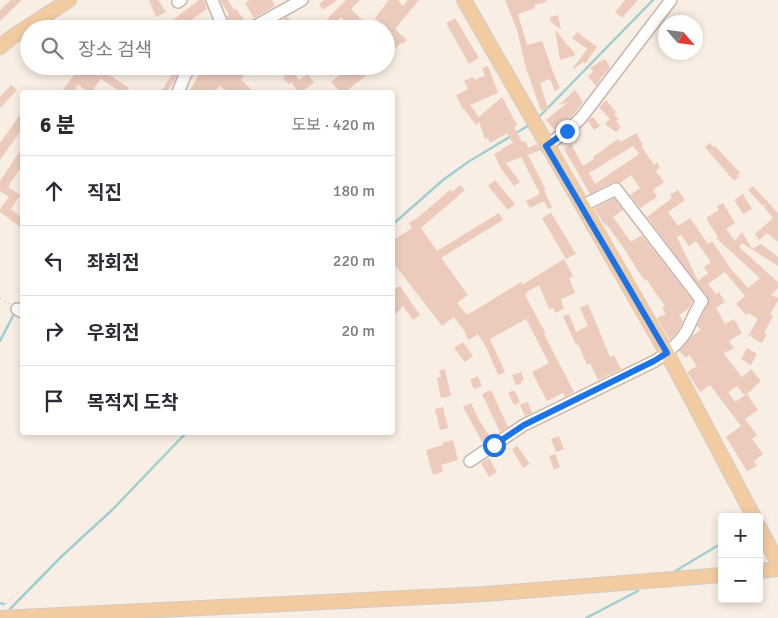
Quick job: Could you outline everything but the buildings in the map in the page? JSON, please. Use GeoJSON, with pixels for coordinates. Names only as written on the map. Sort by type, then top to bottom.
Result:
{"type":"FeatureCollection","features":[{"type":"Feature","properties":{"kind":"main road"},"geometry":{"type":"LineString","coordinates":[[38,20],[69,0]]}},
{"type":"Feature","properties":{"kind":"main road"},"geometry":{"type":"LineString","coordinates":[[464,0],[546,146],[667,353],[752,513]]}},
{"type":"Feature","properties":{"kind":"main road"},"geometry":{"type":"LineString","coordinates":[[0,47],[20,32]]}},
{"type":"Feature","properties":{"kind":"main road"},"geometry":{"type":"LineString","coordinates":[[763,535],[778,563]]}},
{"type":"Feature","properties":{"kind":"main road"},"geometry":{"type":"LineString","coordinates":[[763,571],[778,569]]}},
{"type":"Feature","properties":{"kind":"main road"},"geometry":{"type":"LineString","coordinates":[[0,618],[485,594],[718,575]]}},
{"type":"Feature","properties":{"kind":"street"},"geometry":{"type":"LineString","coordinates":[[212,0],[220,20]]}},
{"type":"Feature","properties":{"kind":"street"},"geometry":{"type":"LineString","coordinates":[[266,20],[302,0]]}},
{"type":"Feature","properties":{"kind":"street"},"geometry":{"type":"LineString","coordinates":[[546,146],[581,118],[672,0]]}},
{"type":"Feature","properties":{"kind":"street"},"geometry":{"type":"LineString","coordinates":[[179,90],[185,75]]}},
{"type":"Feature","properties":{"kind":"street"},"geometry":{"type":"LineString","coordinates":[[470,461],[524,425],[667,353],[686,331],[702,301],[616,189],[582,206]]}},
{"type":"Feature","properties":{"kind":"path"},"geometry":{"type":"LineString","coordinates":[[0,298],[20,310]]}},
{"type":"Feature","properties":{"kind":"path"},"geometry":{"type":"LineString","coordinates":[[0,610],[20,590]]}},
{"type":"Feature","properties":{"kind":"waterway"},"geometry":{"type":"LineString","coordinates":[[537,119],[653,0]]}},
{"type":"Feature","properties":{"kind":"waterway"},"geometry":{"type":"LineString","coordinates":[[395,222],[443,180],[468,162],[531,124]]}},
{"type":"Feature","properties":{"kind":"waterway"},"geometry":{"type":"LineString","coordinates":[[0,341],[14,314]]}},
{"type":"Feature","properties":{"kind":"waterway"},"geometry":{"type":"LineString","coordinates":[[10,609],[61,557],[112,510],[184,435]]}},
{"type":"Feature","properties":{"kind":"waterway"},"geometry":{"type":"LineString","coordinates":[[672,573],[718,545]]}},
{"type":"Feature","properties":{"kind":"waterway"},"geometry":{"type":"LineString","coordinates":[[586,618],[638,591]]}},
{"type":"Feature","properties":{"kind":"waterway"},"geometry":{"type":"LineString","coordinates":[[0,603],[4,604]]}},
{"type":"Feature","properties":{"kind":"route"},"geometry":{"type":"LineString","coordinates":[[494,445],[524,425],[667,353],[546,146],[567,131]]}}]}
